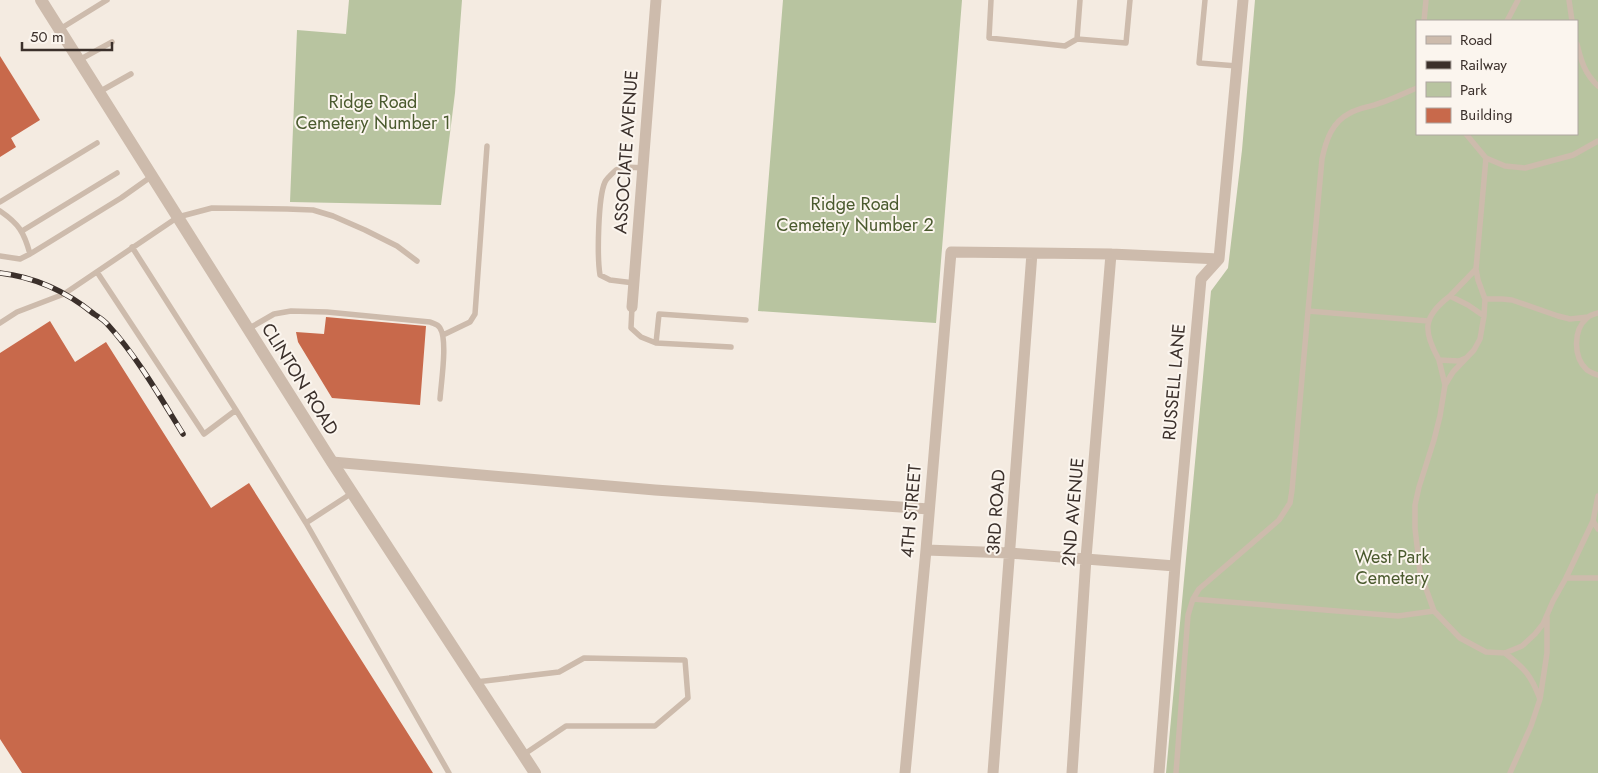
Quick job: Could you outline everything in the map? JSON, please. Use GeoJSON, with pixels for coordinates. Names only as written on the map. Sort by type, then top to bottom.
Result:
{"type":"FeatureCollection","features":[{"type":"Feature","properties":{"kind":"street","name":"CLINTON ROAD"},"geometry":{"type":"LineString","coordinates":[[41,0],[332,462],[535,773]]}},
{"type":"Feature","properties":{"kind":"street","name":"ASSOCIATE AVENUE"},"geometry":{"type":"LineString","coordinates":[[632,307],[656,0]]}},
{"type":"Feature","properties":{"kind":"street"},"geometry":{"type":"LineString","coordinates":[[1032,253],[1111,254],[1219,259],[1243,0]]}},
{"type":"Feature","properties":{"kind":"street","name":"4TH STREET"},"geometry":{"type":"LineString","coordinates":[[905,773],[952,252],[1032,253]]}},
{"type":"Feature","properties":{"kind":"street","name":"3RD ROAD"},"geometry":{"type":"LineString","coordinates":[[993,773],[1032,253]]}},
{"type":"Feature","properties":{"kind":"street","name":"2ND AVENUE"},"geometry":{"type":"LineString","coordinates":[[1072,773],[1086,558],[1111,254]]}},
{"type":"Feature","properties":{"kind":"street","name":"RUSSELL LANE"},"geometry":{"type":"LineString","coordinates":[[1159,773],[1175,566],[1201,279],[1219,259]]}},
{"type":"Feature","properties":{"kind":"street"},"geometry":{"type":"LineString","coordinates":[[332,462],[684,492],[929,509]]}},
{"type":"Feature","properties":{"kind":"street"},"geometry":{"type":"LineString","coordinates":[[926,550],[1010,553],[1175,566]]}},
{"type":"Feature","properties":{"kind":"lane"},"geometry":{"type":"LineString","coordinates":[[60,29],[107,0]]}},
{"type":"Feature","properties":{"kind":"lane"},"geometry":{"type":"LineString","coordinates":[[991,0],[989,38],[1065,46],[1077,39],[1126,43],[1130,0]]}},
{"type":"Feature","properties":{"kind":"lane"},"geometry":{"type":"LineString","coordinates":[[1077,39],[1080,0]]}},
{"type":"Feature","properties":{"kind":"lane"},"geometry":{"type":"LineString","coordinates":[[1205,0],[1199,63],[1237,66]]}},
{"type":"Feature","properties":{"kind":"lane"},"geometry":{"type":"LineString","coordinates":[[1424,20],[1426,0]]}},
{"type":"Feature","properties":{"kind":"lane"},"geometry":{"type":"LineString","coordinates":[[1508,20],[1518,0]]}},
{"type":"Feature","properties":{"kind":"lane"},"geometry":{"type":"LineString","coordinates":[[1569,0],[1572,20]]}},
{"type":"Feature","properties":{"kind":"lane"},"geometry":{"type":"LineString","coordinates":[[79,60],[112,42]]}},
{"type":"Feature","properties":{"kind":"lane"},"geometry":{"type":"LineString","coordinates":[[1578,48],[1581,61],[1589,78],[1598,86]]}},
{"type":"Feature","properties":{"kind":"lane"},"geometry":{"type":"LineString","coordinates":[[99,92],[131,74]]}},
{"type":"Feature","properties":{"kind":"lane"},"geometry":{"type":"LineString","coordinates":[[1176,773],[1188,615],[1193,599],[1199,589],[1279,520],[1290,503],[1322,159],[1329,136],[1339,121],[1351,113],[1380,104],[1416,88]]}},
{"type":"Feature","properties":{"kind":"lane"},"geometry":{"type":"LineString","coordinates":[[1467,135],[1486,158],[1505,166],[1525,168],[1573,155],[1598,141]]}},
{"type":"Feature","properties":{"kind":"lane"},"geometry":{"type":"LineString","coordinates":[[0,202],[97,143]]}},
{"type":"Feature","properties":{"kind":"lane"},"geometry":{"type":"LineString","coordinates":[[443,335],[470,322],[475,314],[487,146]]}},
{"type":"Feature","properties":{"kind":"lane"},"geometry":{"type":"LineString","coordinates":[[1445,385],[1474,350],[1480,339],[1484,316],[1484,299],[1476,269],[1486,158]]}},
{"type":"Feature","properties":{"kind":"lane"},"geometry":{"type":"LineString","coordinates":[[634,283],[610,280],[600,275],[598,261],[601,196],[606,181],[616,170],[623,167],[643,168]]}},
{"type":"Feature","properties":{"kind":"lane"},"geometry":{"type":"LineString","coordinates":[[22,231],[117,173]]}},
{"type":"Feature","properties":{"kind":"lane"},"geometry":{"type":"LineString","coordinates":[[0,256],[20,259],[30,254],[152,176]]}},
{"type":"Feature","properties":{"kind":"lane"},"geometry":{"type":"LineString","coordinates":[[0,323],[16,312],[64,294],[178,217],[212,208],[313,210],[333,216],[365,230],[397,246],[417,261]]}},
{"type":"Feature","properties":{"kind":"lane"},"geometry":{"type":"LineString","coordinates":[[0,211],[11,218],[25,235],[30,254]]}},
{"type":"Feature","properties":{"kind":"lane"},"geometry":{"type":"LineString","coordinates":[[132,247],[306,523],[449,773]]}},
{"type":"Feature","properties":{"kind":"lane"},"geometry":{"type":"LineString","coordinates":[[1476,269],[1450,296],[1440,303],[1432,312],[1428,321],[1427,334],[1439,360],[1445,385],[1440,416],[1415,505],[1415,528],[1420,572],[1434,611],[1460,638],[1486,652],[1505,653],[1522,646],[1543,624],[1593,521],[1598,496]]}},
{"type":"Feature","properties":{"kind":"lane"},"geometry":{"type":"LineString","coordinates":[[97,272],[204,434],[236,410]]}},
{"type":"Feature","properties":{"kind":"lane"},"geometry":{"type":"LineString","coordinates":[[1450,296],[1484,316]]}},
{"type":"Feature","properties":{"kind":"lane"},"geometry":{"type":"LineString","coordinates":[[1484,299],[1512,300],[1570,319],[1588,317],[1598,313]]}},
{"type":"Feature","properties":{"kind":"lane"},"geometry":{"type":"LineString","coordinates":[[632,307],[631,328],[641,337],[656,343],[731,347]]}},
{"type":"Feature","properties":{"kind":"lane"},"geometry":{"type":"LineString","coordinates":[[248,329],[274,314],[292,311],[430,322],[437,325],[443,335],[444,350],[440,399]]}},
{"type":"Feature","properties":{"kind":"lane"},"geometry":{"type":"LineString","coordinates":[[1308,311],[1428,321]]}},
{"type":"Feature","properties":{"kind":"lane"},"geometry":{"type":"LineString","coordinates":[[656,343],[659,314],[746,320]]}},
{"type":"Feature","properties":{"kind":"lane"},"geometry":{"type":"LineString","coordinates":[[1588,317],[1581,324],[1577,334],[1576,345],[1583,364],[1588,370],[1598,375]]}},
{"type":"Feature","properties":{"kind":"lane"},"geometry":{"type":"LineString","coordinates":[[1439,360],[1459,361],[1466,358]]}},
{"type":"Feature","properties":{"kind":"lane"},"geometry":{"type":"LineString","coordinates":[[306,523],[352,493]]}},
{"type":"Feature","properties":{"kind":"lane"},"geometry":{"type":"LineString","coordinates":[[1593,521],[1598,529]]}},
{"type":"Feature","properties":{"kind":"lane"},"geometry":{"type":"LineString","coordinates":[[1566,578],[1598,578]]}},
{"type":"Feature","properties":{"kind":"lane"},"geometry":{"type":"LineString","coordinates":[[1193,599],[1398,616],[1434,611]]}},
{"type":"Feature","properties":{"kind":"lane"},"geometry":{"type":"LineString","coordinates":[[1510,773],[1531,726],[1540,699],[1547,653],[1547,615]]}},
{"type":"Feature","properties":{"kind":"lane"},"geometry":{"type":"LineString","coordinates":[[1505,653],[1524,668],[1535,685],[1540,699]]}},
{"type":"Feature","properties":{"kind":"lane"},"geometry":{"type":"LineString","coordinates":[[476,682],[559,672],[584,658],[685,660],[688,698],[655,726],[566,726],[523,754]]}},
{"type":"Feature","properties":{"kind":"green space","name":"Ridge Road Cemetery Number 1"},"geometry":{"type":"Polygon","coordinates":[[[349,0],[462,0],[455,93],[441,205],[290,202],[297,30],[346,34],[349,0]]]}},
{"type":"Feature","properties":{"kind":"green space","name":"Ridge Road Cemetery Number 2"},"geometry":{"type":"Polygon","coordinates":[[[783,0],[962,0],[936,323],[758,311],[783,0]]]}},
{"type":"Feature","properties":{"kind":"green space","name":"West Park Cemetery"},"geometry":{"type":"Polygon","coordinates":[[[1255,0],[1598,0],[1598,773],[1166,773],[1211,291],[1228,268],[1242,150],[1255,0]]]}},
{"type":"Feature","properties":{"kind":"building"},"geometry":{"type":"Polygon","coordinates":[[[0,56],[40,120],[11,138],[16,147],[0,157],[0,56]]]}},
{"type":"Feature","properties":{"kind":"building"},"geometry":{"type":"Polygon","coordinates":[[[326,317],[426,326],[420,405],[332,398],[298,342],[296,332],[324,334],[326,317]]]}},
{"type":"Feature","properties":{"kind":"building"},"geometry":{"type":"Polygon","coordinates":[[[50,321],[75,362],[106,342],[211,508],[249,483],[433,773],[22,773],[0,739],[0,353],[50,321]]]}},
{"type":"Feature","properties":{"kind":"railway"},"geometry":{"type":"LineString","coordinates":[[0,273],[26,278],[62,292],[104,321],[120,338],[139,364],[183,434]]}}]}
